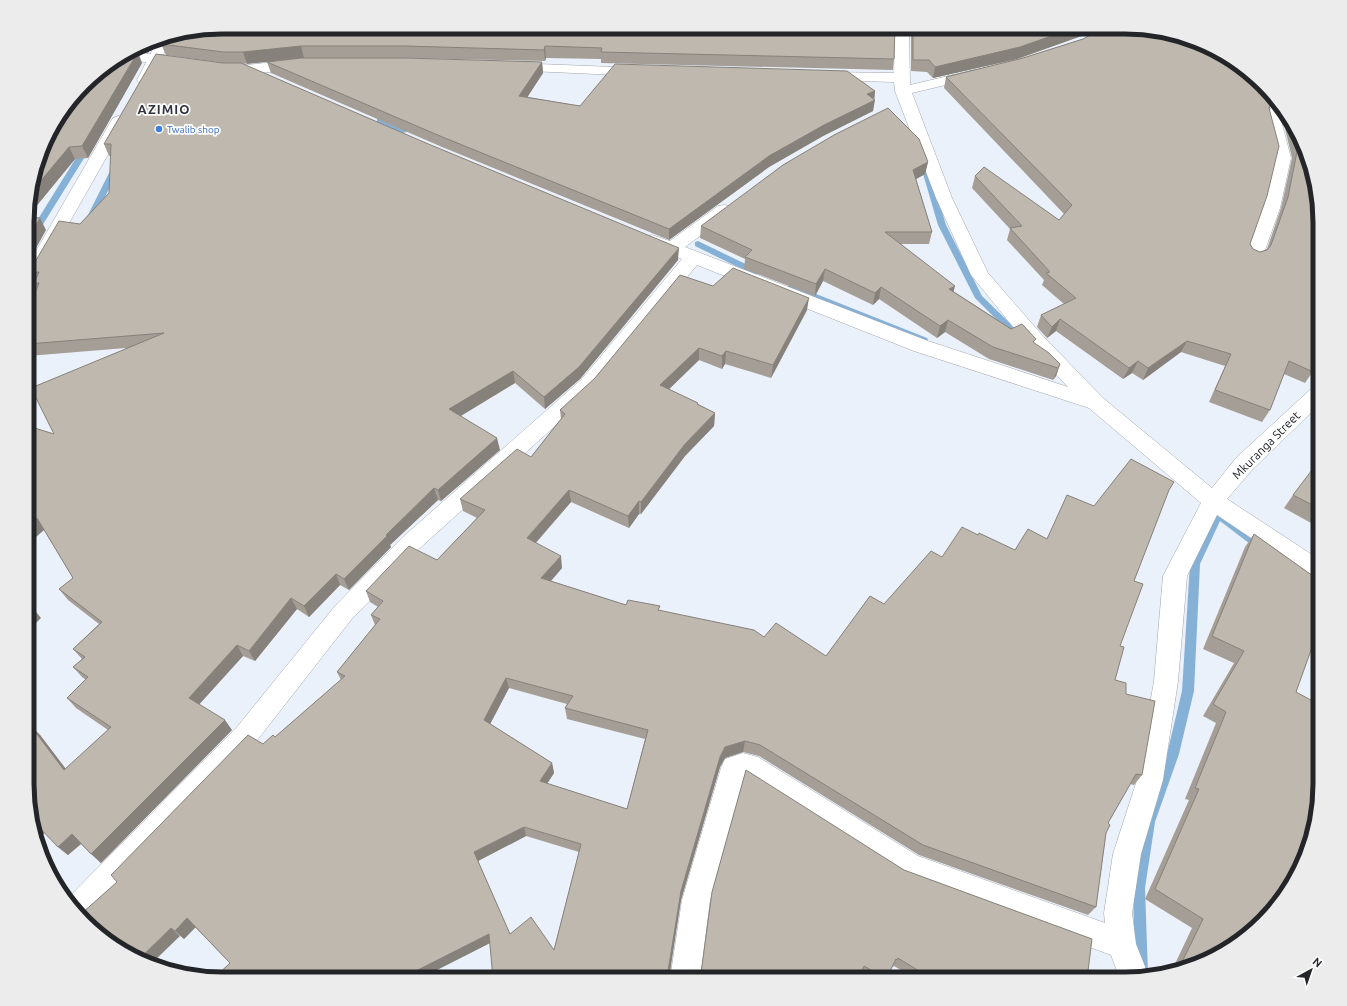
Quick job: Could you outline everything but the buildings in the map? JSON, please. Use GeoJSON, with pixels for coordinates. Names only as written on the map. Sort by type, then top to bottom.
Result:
{"type":"FeatureCollection","features":[{"type":"Feature","properties":{"kind":"street"},"geometry":{"type":"LineString","coordinates":[[902,34],[901,95],[944,198],[980,275],[1034,339],[1096,403],[1214,501],[1313,567]]}},
{"type":"Feature","properties":{"kind":"street"},"geometry":{"type":"LineString","coordinates":[[34,263],[131,101],[163,43]]}},
{"type":"Feature","properties":{"kind":"street"},"geometry":{"type":"LineString","coordinates":[[132,57],[227,69],[247,69],[312,63]]}},
{"type":"Feature","properties":{"kind":"street"},"geometry":{"type":"LineString","coordinates":[[500,66],[656,72]]}},
{"type":"Feature","properties":{"kind":"street"},"geometry":{"type":"LineString","coordinates":[[247,69],[280,83]]}},
{"type":"Feature","properties":{"kind":"street"},"geometry":{"type":"LineString","coordinates":[[815,76],[901,95],[985,72]]}},
{"type":"Feature","properties":{"kind":"street"},"geometry":{"type":"LineString","coordinates":[[1254,256],[1271,208],[1283,158],[1273,120],[1277,112]]}},
{"type":"Feature","properties":{"kind":"street"},"geometry":{"type":"LineString","coordinates":[[671,249],[716,217],[739,198]]}},
{"type":"Feature","properties":{"kind":"street"},"geometry":{"type":"LineString","coordinates":[[634,234],[921,346],[1096,403]]}},
{"type":"Feature","properties":{"kind":"street"},"geometry":{"type":"LineString","coordinates":[[80,906],[246,735],[343,613],[412,542],[588,385],[693,258]]}},
{"type":"Feature","properties":{"kind":"street","name":"Mkuranga Street"},"geometry":{"type":"LineString","coordinates":[[1132,972],[1121,944],[1118,913],[1127,854],[1150,780],[1166,681],[1175,576],[1214,501],[1244,464],[1313,399]]}},
{"type":"Feature","properties":{"kind":"street"},"geometry":{"type":"LineString","coordinates":[[686,972],[696,900],[734,768],[743,765],[749,766],[910,867],[1121,944]]}},
{"type":"Feature","properties":{"kind":"waterway"},"geometry":{"type":"LineString","coordinates":[[380,121],[406,131]]}},
{"type":"Feature","properties":{"kind":"waterway"},"geometry":{"type":"LineString","coordinates":[[34,232],[87,147]]}},
{"type":"Feature","properties":{"kind":"waterway"},"geometry":{"type":"LineString","coordinates":[[90,219],[116,167]]}},
{"type":"Feature","properties":{"kind":"waterway"},"geometry":{"type":"LineString","coordinates":[[925,167],[942,225],[979,298],[1016,334]]}},
{"type":"Feature","properties":{"kind":"waterway"},"geometry":{"type":"LineString","coordinates":[[698,244],[755,272]]}},
{"type":"Feature","properties":{"kind":"waterway"},"geometry":{"type":"LineString","coordinates":[[791,287],[924,340]]}},
{"type":"Feature","properties":{"kind":"waterway"},"geometry":{"type":"LineString","coordinates":[[1214,511],[1262,547]]}},
{"type":"Feature","properties":{"kind":"waterway"},"geometry":{"type":"LineString","coordinates":[[1141,972],[1139,888],[1149,822],[1173,754],[1188,691],[1195,564],[1217,515]]}},
{"type":"Feature","properties":{"kind":"place","name":"Twalib shop"},"geometry":{"type":"Point","coordinates":[159,129]}},
{"type":"Feature","properties":{"kind":"district","name":"AZIMIO"},"geometry":{"type":"Point","coordinates":[164,109]}}]}
